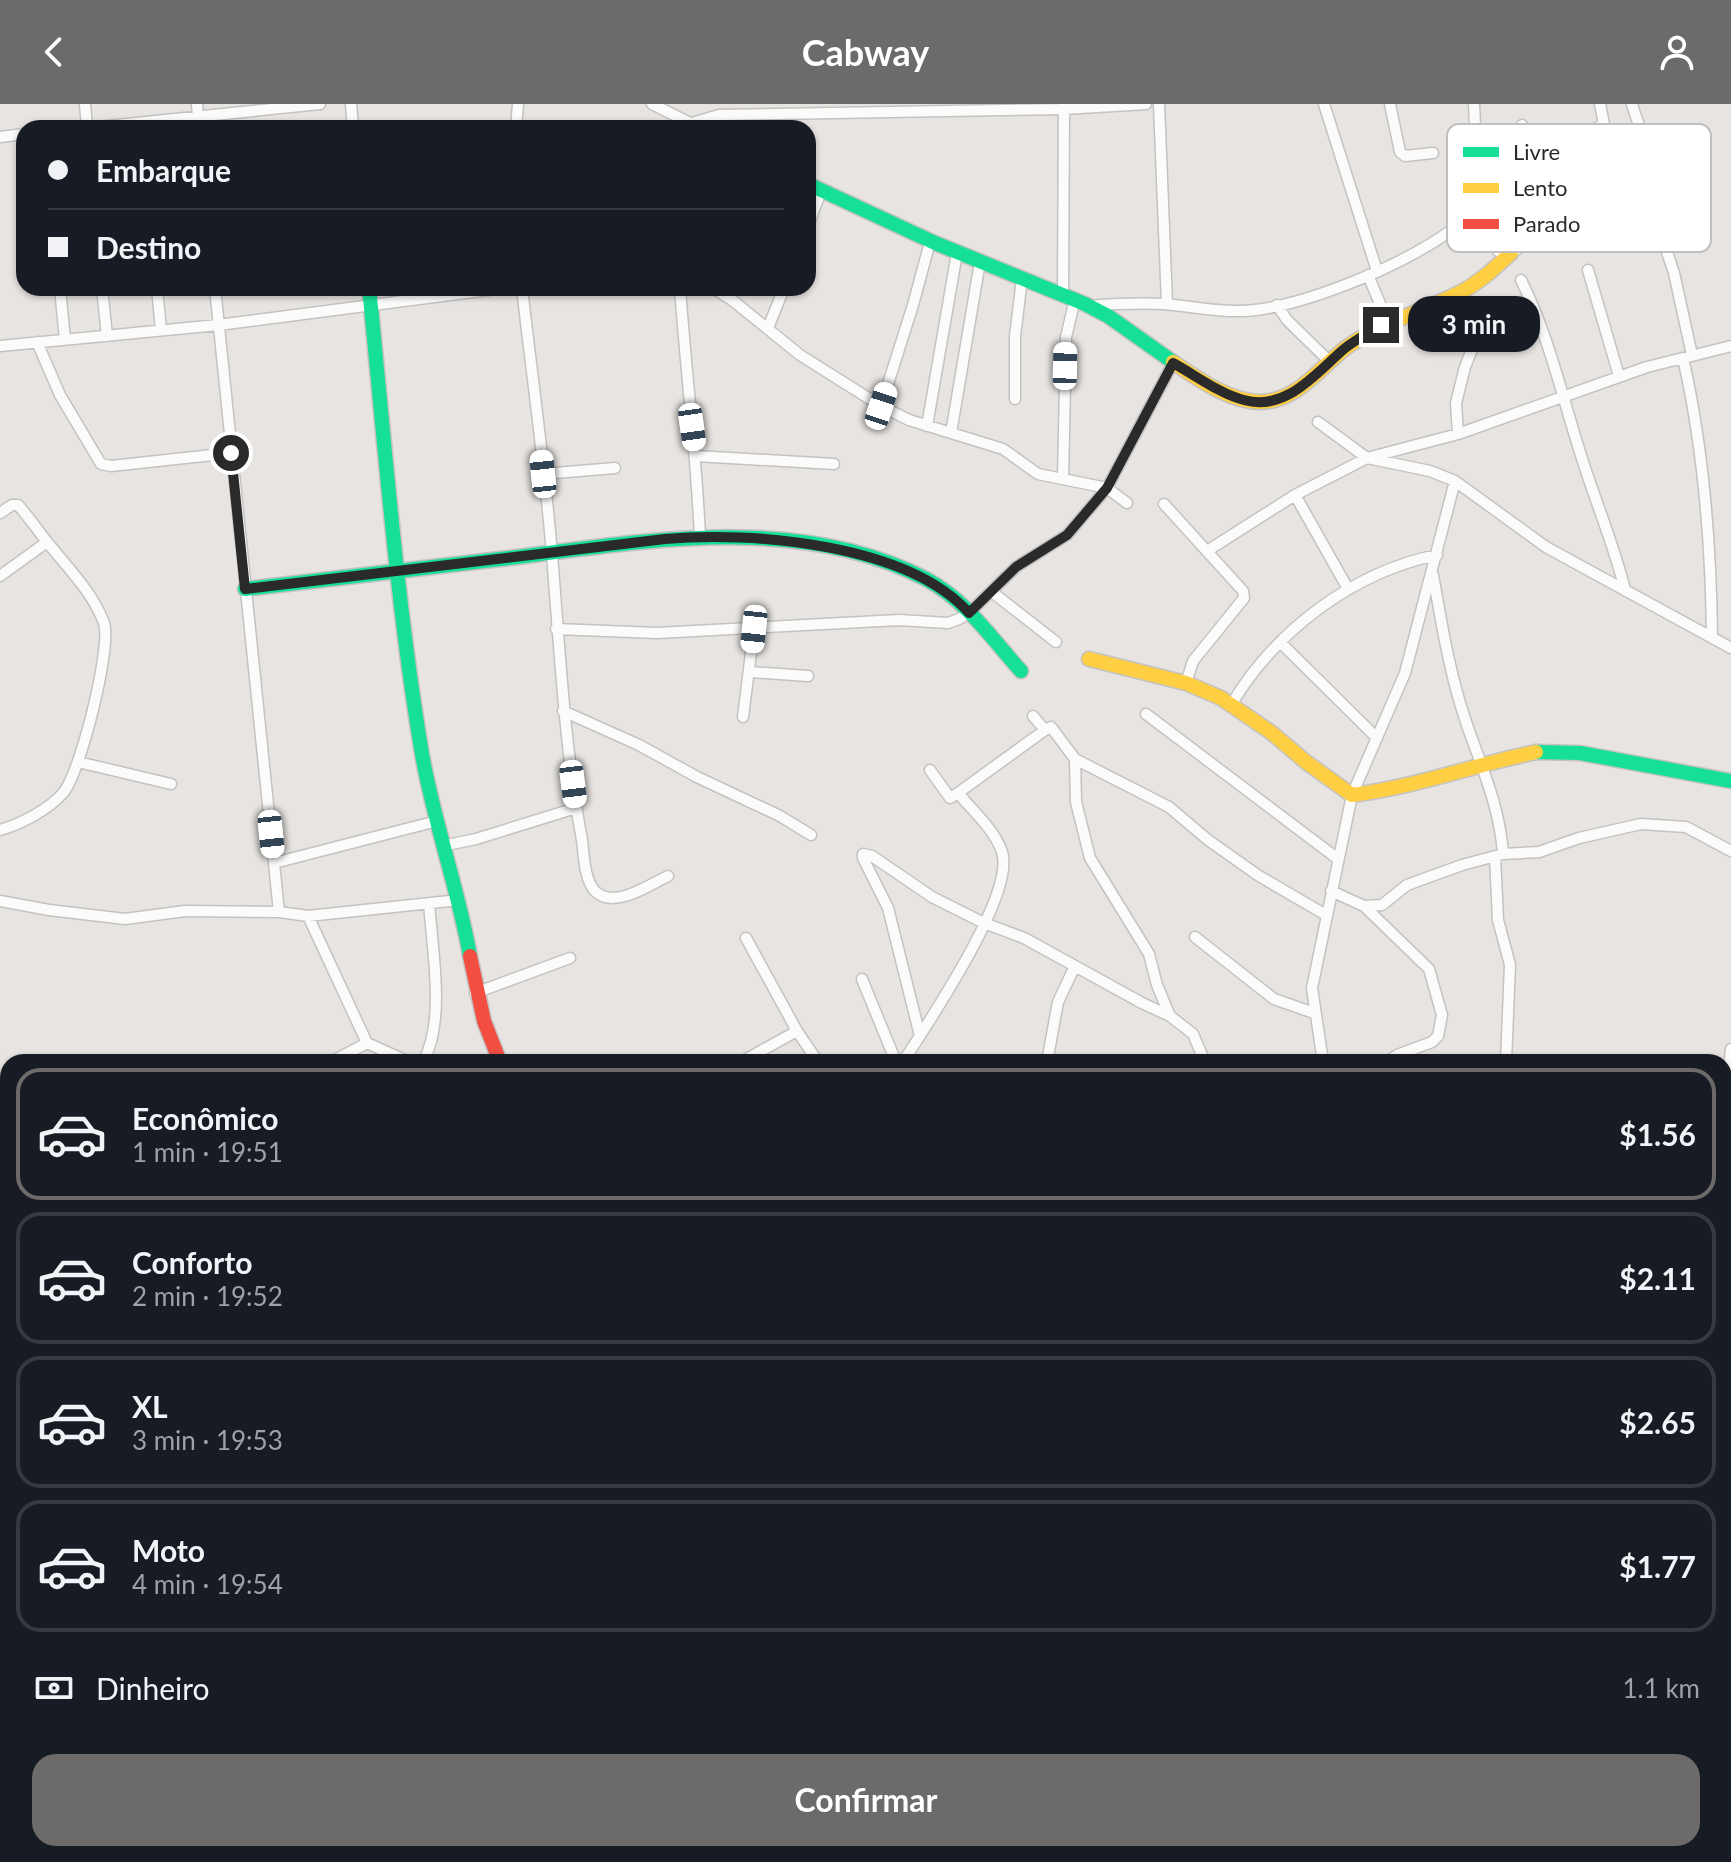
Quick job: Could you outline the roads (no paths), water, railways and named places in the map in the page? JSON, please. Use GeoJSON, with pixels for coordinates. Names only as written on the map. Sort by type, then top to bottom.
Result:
{"type":"FeatureCollection","features":[{"type":"Feature","properties":{"kind":"street"},"geometry":{"type":"LineString","coordinates":[[212,120],[320,104]]}},
{"type":"Feature","properties":{"kind":"street"},"geometry":{"type":"LineString","coordinates":[[652,104],[686,120]]}},
{"type":"Feature","properties":{"kind":"street"},"geometry":{"type":"LineString","coordinates":[[708,120],[719,115],[835,109],[1146,104]]}},
{"type":"Feature","properties":{"kind":"street"},"geometry":{"type":"LineString","coordinates":[[1159,104],[1167,304]]}},
{"type":"Feature","properties":{"kind":"street"},"geometry":{"type":"LineString","coordinates":[[1324,104],[1388,323]]}},
{"type":"Feature","properties":{"kind":"street"},"geometry":{"type":"LineString","coordinates":[[1390,104],[1400,152],[1405,156],[1433,153]]}},
{"type":"Feature","properties":{"kind":"street"},"geometry":{"type":"LineString","coordinates":[[1474,104],[1475,124]]}},
{"type":"Feature","properties":{"kind":"street"},"geometry":{"type":"LineString","coordinates":[[1600,104],[1604,124]]}},
{"type":"Feature","properties":{"kind":"street"},"geometry":{"type":"LineString","coordinates":[[1632,104],[1638,124]]}},
{"type":"Feature","properties":{"kind":"street"},"geometry":{"type":"LineString","coordinates":[[1063,479],[1069,297],[1064,106]]}},
{"type":"Feature","properties":{"kind":"street"},"geometry":{"type":"LineString","coordinates":[[816,187],[930,242],[1090,306],[1173,363],[1242,400],[1260,403],[1283,399],[1347,347],[1388,323],[1446,299],[1480,280],[1511,253]]}},
{"type":"Feature","properties":{"kind":"street"},"geometry":{"type":"LineString","coordinates":[[1090,306],[1167,304],[1199,310],[1245,311],[1277,305],[1316,295],[1373,273],[1428,246],[1447,232]]}},
{"type":"Feature","properties":{"kind":"street"},"geometry":{"type":"LineString","coordinates":[[881,406],[930,242]]}},
{"type":"Feature","properties":{"kind":"street"},"geometry":{"type":"LineString","coordinates":[[1504,252],[1511,253]]}},
{"type":"Feature","properties":{"kind":"street"},"geometry":{"type":"LineString","coordinates":[[1667,252],[1674,273],[1701,449],[1712,637]]}},
{"type":"Feature","properties":{"kind":"street"},"geometry":{"type":"LineString","coordinates":[[927,426],[957,253]]}},
{"type":"Feature","properties":{"kind":"street"},"geometry":{"type":"LineString","coordinates":[[951,433],[980,262]]}},
{"type":"Feature","properties":{"kind":"street"},"geometry":{"type":"LineString","coordinates":[[1588,270],[1619,376]]}},
{"type":"Feature","properties":{"kind":"street"},"geometry":{"type":"LineString","coordinates":[[1015,399],[1015,336],[1022,279]]}},
{"type":"Feature","properties":{"kind":"street"},"geometry":{"type":"LineString","coordinates":[[1521,280],[1534,307],[1625,590]]}},
{"type":"Feature","properties":{"kind":"street"},"geometry":{"type":"LineString","coordinates":[[61,296],[65,340]]}},
{"type":"Feature","properties":{"kind":"street"},"geometry":{"type":"LineString","coordinates":[[103,296],[107,336]]}},
{"type":"Feature","properties":{"kind":"street"},"geometry":{"type":"LineString","coordinates":[[158,296],[161,330]]}},
{"type":"Feature","properties":{"kind":"street"},"geometry":{"type":"LineString","coordinates":[[216,296],[279,912]]}},
{"type":"Feature","properties":{"kind":"street"},"geometry":{"type":"LineString","coordinates":[[370,296],[398,571],[422,753],[442,846],[459,900],[475,993],[486,1032],[496,1054]]}},
{"type":"Feature","properties":{"kind":"street"},"geometry":{"type":"LineString","coordinates":[[0,346],[218,325],[438,296]]}},
{"type":"Feature","properties":{"kind":"street"},"geometry":{"type":"LineString","coordinates":[[523,296],[552,554],[563,711],[587,870],[592,887],[608,899],[621,897],[668,876]]}},
{"type":"Feature","properties":{"kind":"street"},"geometry":{"type":"LineString","coordinates":[[681,296],[688,399],[696,456],[700,536]]}},
{"type":"Feature","properties":{"kind":"street"},"geometry":{"type":"LineString","coordinates":[[726,296],[800,355],[881,406],[927,426],[1003,449],[1038,474],[1107,488],[1127,503]]}},
{"type":"Feature","properties":{"kind":"street"},"geometry":{"type":"LineString","coordinates":[[732,300],[733,296]]}},
{"type":"Feature","properties":{"kind":"street"},"geometry":{"type":"LineString","coordinates":[[768,328],[781,296]]}},
{"type":"Feature","properties":{"kind":"street"},"geometry":{"type":"LineString","coordinates":[[1277,305],[1287,320],[1330,362]]}},
{"type":"Feature","properties":{"kind":"street"},"geometry":{"type":"LineString","coordinates":[[1458,434],[1456,403],[1465,367],[1483,321]]}},
{"type":"Feature","properties":{"kind":"street"},"geometry":{"type":"LineString","coordinates":[[37,342],[60,395],[101,464],[111,466],[231,453]]}},
{"type":"Feature","properties":{"kind":"street"},"geometry":{"type":"LineString","coordinates":[[1207,551],[1295,495],[1367,458],[1458,434],[1619,376],[1731,346]]}},
{"type":"Feature","properties":{"kind":"street"},"geometry":{"type":"LineString","coordinates":[[556,629],[657,633],[899,620],[948,623],[969,613],[1016,567],[1067,535],[1107,488],[1173,363]]}},
{"type":"Feature","properties":{"kind":"street"},"geometry":{"type":"LineString","coordinates":[[1318,422],[1367,458],[1430,471],[1455,481],[1546,547],[1731,648]]}},
{"type":"Feature","properties":{"kind":"street"},"geometry":{"type":"LineString","coordinates":[[696,456],[834,464]]}},
{"type":"Feature","properties":{"kind":"street"},"geometry":{"type":"LineString","coordinates":[[543,474],[615,468]]}},
{"type":"Feature","properties":{"kind":"street"},"geometry":{"type":"LineString","coordinates":[[1322,1054],[1312,988],[1352,795],[1405,673],[1455,481]]}},
{"type":"Feature","properties":{"kind":"street"},"geometry":{"type":"LineString","coordinates":[[1295,495],[1347,587]]}},
{"type":"Feature","properties":{"kind":"street"},"geometry":{"type":"LineString","coordinates":[[1164,504],[1243,591],[1244,598],[1193,661],[1186,683]]}},
{"type":"Feature","properties":{"kind":"street"},"geometry":{"type":"LineString","coordinates":[[0,513],[12,505],[18,505],[98,608],[106,628],[106,648],[72,780],[47,807],[0,830]]}},
{"type":"Feature","properties":{"kind":"street"},"geometry":{"type":"LineString","coordinates":[[245,589],[700,536],[787,543],[868,556],[897,565],[928,581],[957,599],[1021,671]]}},
{"type":"Feature","properties":{"kind":"street"},"geometry":{"type":"LineString","coordinates":[[0,576],[47,542]]}},
{"type":"Feature","properties":{"kind":"street"},"geometry":{"type":"LineString","coordinates":[[1231,705],[1250,674],[1347,587],[1410,560],[1437,555]]}},
{"type":"Feature","properties":{"kind":"street"},"geometry":{"type":"LineString","coordinates":[[1433,570],[1444,646],[1498,812],[1498,920],[1510,965],[1506,1054]]}},
{"type":"Feature","properties":{"kind":"street"},"geometry":{"type":"LineString","coordinates":[[992,592],[1056,642]]}},
{"type":"Feature","properties":{"kind":"street"},"geometry":{"type":"LineString","coordinates":[[743,717],[754,629]]}},
{"type":"Feature","properties":{"kind":"street"},"geometry":{"type":"LineString","coordinates":[[1281,643],[1377,738]]}},
{"type":"Feature","properties":{"kind":"street"},"geometry":{"type":"LineString","coordinates":[[1089,659],[1186,683],[1231,705],[1352,795],[1390,790],[1482,763],[1543,751],[1580,753],[1731,781]]}},
{"type":"Feature","properties":{"kind":"street"},"geometry":{"type":"LineString","coordinates":[[750,672],[808,676]]}},
{"type":"Feature","properties":{"kind":"street"},"geometry":{"type":"LineString","coordinates":[[563,711],[639,745],[697,777],[780,816],[811,835]]}},
{"type":"Feature","properties":{"kind":"street"},"geometry":{"type":"LineString","coordinates":[[1146,714],[1338,859]]}},
{"type":"Feature","properties":{"kind":"street"},"geometry":{"type":"LineString","coordinates":[[1033,716],[1045,730]]}},
{"type":"Feature","properties":{"kind":"street"},"geometry":{"type":"LineString","coordinates":[[930,770],[950,798],[1051,727],[1075,759],[1169,807],[1208,840],[1259,876],[1326,915]]}},
{"type":"Feature","properties":{"kind":"street"},"geometry":{"type":"LineString","coordinates":[[1075,759],[1076,802],[1090,858],[1149,954],[1170,1016]]}},
{"type":"Feature","properties":{"kind":"street"},"geometry":{"type":"LineString","coordinates":[[78,762],[171,784]]}},
{"type":"Feature","properties":{"kind":"street"},"geometry":{"type":"LineString","coordinates":[[908,1054],[956,979],[984,923],[1004,867],[996,839],[958,793]]}},
{"type":"Feature","properties":{"kind":"street"},"geometry":{"type":"LineString","coordinates":[[442,846],[539,821],[576,808]]}},
{"type":"Feature","properties":{"kind":"street"},"geometry":{"type":"LineString","coordinates":[[274,863],[437,821]]}},
{"type":"Feature","properties":{"kind":"street"},"geometry":{"type":"LineString","coordinates":[[1364,906],[1382,905],[1407,885],[1499,855],[1539,852],[1579,838],[1629,827],[1665,824],[1686,827],[1731,851]]}},
{"type":"Feature","properties":{"kind":"street"},"geometry":{"type":"LineString","coordinates":[[920,1036],[888,908],[863,854],[872,856],[932,897],[984,923],[1024,938],[1170,1016],[1193,1034],[1202,1054]]}},
{"type":"Feature","properties":{"kind":"street"},"geometry":{"type":"LineString","coordinates":[[1331,891],[1364,906],[1429,969],[1442,1015],[1438,1036],[1432,1042],[1400,1054]]}},
{"type":"Feature","properties":{"kind":"street"},"geometry":{"type":"LineString","coordinates":[[0,901],[125,919],[185,911],[279,912],[308,916],[459,900]]}},
{"type":"Feature","properties":{"kind":"street"},"geometry":{"type":"LineString","coordinates":[[426,1054],[431,1043],[435,998],[429,903]]}},
{"type":"Feature","properties":{"kind":"street"},"geometry":{"type":"LineString","coordinates":[[308,916],[367,1043],[391,1054]]}},
{"type":"Feature","properties":{"kind":"street"},"geometry":{"type":"LineString","coordinates":[[1195,937],[1274,999],[1314,1013]]}},
{"type":"Feature","properties":{"kind":"street"},"geometry":{"type":"LineString","coordinates":[[746,938],[813,1054]]}},
{"type":"Feature","properties":{"kind":"street"},"geometry":{"type":"LineString","coordinates":[[475,993],[570,958]]}},
{"type":"Feature","properties":{"kind":"street"},"geometry":{"type":"LineString","coordinates":[[1048,1054],[1058,1002],[1075,966]]}},
{"type":"Feature","properties":{"kind":"street"},"geometry":{"type":"LineString","coordinates":[[862,979],[893,1054]]}},
{"type":"Feature","properties":{"kind":"street"},"geometry":{"type":"LineString","coordinates":[[755,1054],[797,1031]]}},
{"type":"Feature","properties":{"kind":"street"},"geometry":{"type":"LineString","coordinates":[[346,1054],[367,1043]]}}]}
